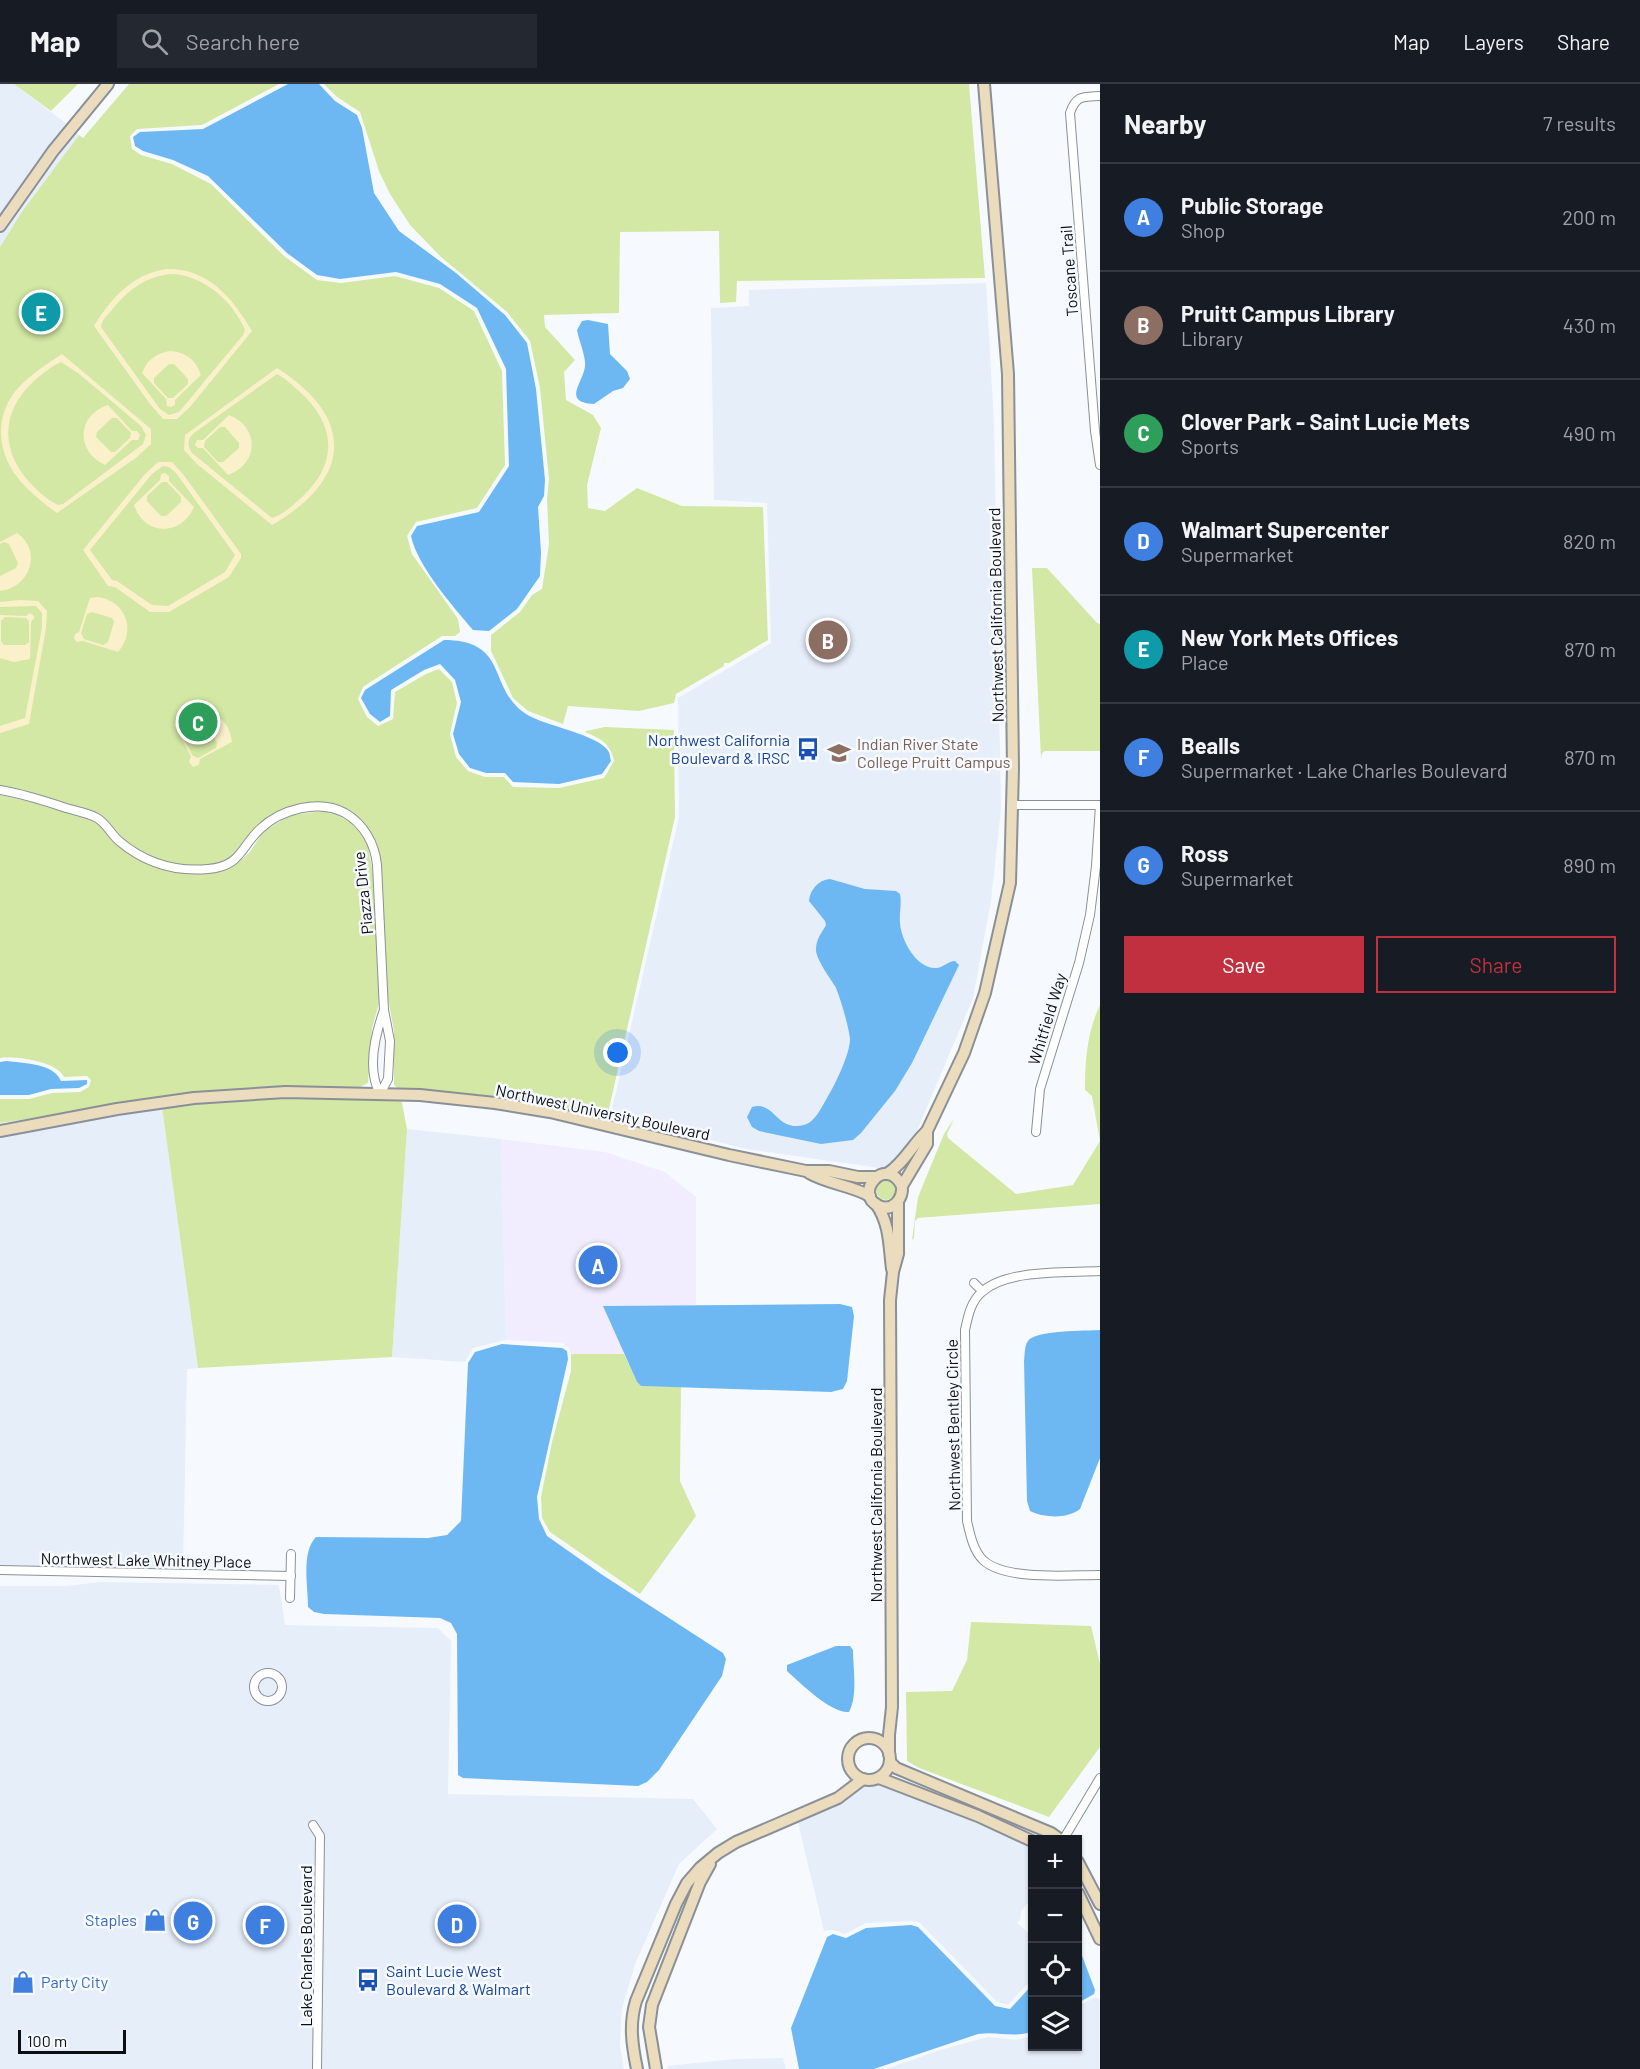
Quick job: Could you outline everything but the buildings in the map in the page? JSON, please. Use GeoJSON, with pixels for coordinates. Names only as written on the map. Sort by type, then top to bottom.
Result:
{"type":"FeatureCollection","features":[{"type":"Feature","properties":{"kind":"street"},"geometry":{"type":"LineString","coordinates":[[0,226],[53,151],[108,84]]}},
{"type":"Feature","properties":{"kind":"street","name":"Northwest California Boulevard"},"geometry":{"type":"LineString","coordinates":[[881,1176],[897,1167],[917,1140],[927,1131],[964,1053],[985,993],[1010,883],[1013,805],[1008,374],[984,84]]}},
{"type":"Feature","properties":{"kind":"street","name":"Toscane Trail"},"geometry":{"type":"LineString","coordinates":[[1100,96],[1080,98],[1074,102],[1070,113],[1095,431],[1100,465]]}},
{"type":"Feature","properties":{"kind":"street","name":"Piazza Drive"},"geometry":{"type":"LineString","coordinates":[[0,790],[96,818],[120,842],[137,854],[157,864],[187,870],[228,865],[240,855],[261,828],[289,811],[307,807],[324,807],[346,813],[366,832],[377,860],[384,1010],[389,1034],[388,1079],[380,1094]]}},
{"type":"Feature","properties":{"kind":"street"},"geometry":{"type":"LineString","coordinates":[[1013,805],[1100,805]]}},
{"type":"Feature","properties":{"kind":"street","name":"Whitfield Way"},"geometry":{"type":"LineString","coordinates":[[1036,1132],[1040,1089],[1079,963],[1090,915],[1100,805]]}},
{"type":"Feature","properties":{"kind":"street"},"geometry":{"type":"LineString","coordinates":[[1090,915],[1100,916]]}},
{"type":"Feature","properties":{"kind":"street","name":"Piazza Drive"},"geometry":{"type":"LineString","coordinates":[[380,1094],[374,1082],[375,1046],[377,1029],[384,1010]]}},
{"type":"Feature","properties":{"kind":"street","name":"Northwest University Boulevard"},"geometry":{"type":"LineString","coordinates":[[0,1131],[117,1109],[194,1098],[285,1092],[420,1095],[495,1103],[550,1113],[806,1171],[830,1171],[858,1177],[881,1176]]}},
{"type":"Feature","properties":{"kind":"street","name":"Northwest California Boulevard"},"geometry":{"type":"LineString","coordinates":[[902,1186],[927,1144],[927,1131]]}},
{"type":"Feature","properties":{"kind":"street","name":"Northwest University Boulevard"},"geometry":{"type":"LineString","coordinates":[[806,1171],[820,1179],[859,1190],[873,1200]]}},
{"type":"Feature","properties":{"kind":"street"},"geometry":{"type":"LineString","coordinates":[[881,1176],[897,1178],[902,1186],[902,1194],[898,1202],[886,1208],[873,1200],[870,1185],[881,1176]]}},
{"type":"Feature","properties":{"kind":"street","name":"Northwest California Boulevard"},"geometry":{"type":"LineString","coordinates":[[873,1200],[888,1224],[892,1272],[890,1300],[892,1688],[890,1758]]}},
{"type":"Feature","properties":{"kind":"street","name":"Northwest California Boulevard"},"geometry":{"type":"LineString","coordinates":[[892,1272],[898,1254],[898,1202]]}},
{"type":"Feature","properties":{"kind":"street"},"geometry":{"type":"LineString","coordinates":[[974,1283],[982,1292],[1006,1278],[1019,1275],[1100,1271]]}},
{"type":"Feature","properties":{"kind":"street","name":"Northwest Bentley Circle"},"geometry":{"type":"LineString","coordinates":[[982,1292],[975,1300],[965,1330],[967,1521],[970,1536],[983,1559]]}},
{"type":"Feature","properties":{"kind":"street"},"geometry":{"type":"LineString","coordinates":[[290,1598],[291,1554]]}},
{"type":"Feature","properties":{"kind":"street"},"geometry":{"type":"LineString","coordinates":[[975,1568],[983,1559],[1001,1570],[1018,1575],[1100,1575]]}},
{"type":"Feature","properties":{"kind":"street","name":"Northwest Lake Whitney Place"},"geometry":{"type":"LineString","coordinates":[[0,1570],[291,1576]]}},
{"type":"Feature","properties":{"kind":"street"},"geometry":{"type":"LineString","coordinates":[[847,1791],[852,1772],[848,1760],[851,1748],[855,1743],[885,1728],[890,1717]]}},
{"type":"Feature","properties":{"kind":"street"},"geometry":{"type":"LineString","coordinates":[[867,1738],[881,1742],[896,1768],[1055,1835]]}},
{"type":"Feature","properties":{"kind":"street"},"geometry":{"type":"LineString","coordinates":[[879,1778],[888,1769],[890,1758]]}},
{"type":"Feature","properties":{"kind":"street"},"geometry":{"type":"LineString","coordinates":[[852,1772],[862,1779]]}},
{"type":"Feature","properties":{"kind":"street"},"geometry":{"type":"LineString","coordinates":[[637,2069],[631,2030],[632,2015],[672,1914],[687,1883],[700,1868],[736,1842],[838,1798],[862,1779],[879,1778],[978,1816],[1028,1839]]}},
{"type":"Feature","properties":{"kind":"street"},"geometry":{"type":"LineString","coordinates":[[1064,1835],[1100,1778]]}},
{"type":"Feature","properties":{"kind":"street","name":"Lake Charles Boulevard"},"geometry":{"type":"LineString","coordinates":[[313,1825],[320,1836],[317,2069]]}},
{"type":"Feature","properties":{"kind":"street"},"geometry":{"type":"LineString","coordinates":[[656,2069],[649,2027],[652,2005],[700,1882],[713,1858]]}},
{"type":"Feature","properties":{"kind":"street"},"geometry":{"type":"LineString","coordinates":[[1082,1872],[1100,1906],[1088,1914]]}},
{"type":"Feature","properties":{"kind":"street"},"geometry":{"type":"LineString","coordinates":[[1082,1903],[1100,1939]]}},
{"type":"Feature","properties":{"kind":"street"},"geometry":{"type":"LineString","coordinates":[[636,2001],[652,2005]]}},
{"type":"Feature","properties":{"kind":"shaded area"},"geometry":{"type":"Polygon","coordinates":[[[0,84],[14,84],[68,125],[0,219],[0,84]]]}},
{"type":"Feature","properties":{"kind":"shaded area"},"geometry":{"type":"Polygon","coordinates":[[[74,130],[79,135],[21,213],[0,247],[0,233],[74,130]]]}},
{"type":"Feature","properties":{"kind":"shaded area","name":"Indian River State College Pruitt Campus"},"geometry":{"type":"Polygon","coordinates":[[[986,283],[994,423],[1001,808],[991,901],[973,998],[900,1171],[746,1149],[611,1114],[679,817],[678,698],[771,643],[767,503],[714,500],[711,308],[749,306],[749,290],[986,283]]]}},
{"type":"Feature","properties":{"kind":"shaded area"},"geometry":{"type":"Polygon","coordinates":[[[162,1107],[198,1368],[187,1369],[183,1570],[0,1566],[0,1136],[50,1125],[162,1107]]]}},
{"type":"Feature","properties":{"kind":"shaded area"},"geometry":{"type":"Polygon","coordinates":[[[407,1129],[501,1139],[506,1340],[473,1348],[465,1362],[392,1357],[407,1129]]]}},
{"type":"Feature","properties":{"kind":"shaded area"},"geometry":{"type":"Polygon","coordinates":[[[501,1139],[605,1152],[665,1172],[696,1197],[696,1305],[604,1306],[624,1354],[571,1354],[569,1348],[562,1343],[506,1340],[501,1139]]]}},
{"type":"Feature","properties":{"kind":"shaded area"},"geometry":{"type":"Polygon","coordinates":[[[100,1582],[279,1585],[285,1625],[438,1628],[451,1641],[448,1794],[693,1799],[717,1829],[679,1864],[635,1964],[622,2009],[620,2046],[624,2069],[0,2069],[0,1586],[66,1586],[100,1582]]]}},
{"type":"Feature","properties":{"kind":"shaded area"},"geometry":{"type":"Polygon","coordinates":[[[879,1782],[976,1820],[1028,1844],[1028,1903],[1021,1911],[1020,1920],[1017,1923],[1028,1933],[1028,1983],[1008,2005],[997,2002],[920,1923],[911,1921],[866,1923],[845,1934],[833,1930],[824,1931],[798,1823],[840,1802],[863,1784],[879,1782]]]}},
{"type":"Feature","properties":{"kind":"shaded area"},"geometry":{"type":"Polygon","coordinates":[[[1096,1997],[1100,2000],[1100,2069],[886,2069],[940,2050],[988,2037],[1016,2040],[1028,2037],[1028,2051],[1082,2051],[1082,2004],[1096,1997]]]}},
{"type":"Feature","properties":{"kind":"shaded area"},"geometry":{"type":"Polygon","coordinates":[[[783,2058],[786,2069],[668,2069],[667,2066],[735,2059],[783,2058]]]}},
{"type":"Feature","properties":{"kind":"green space"},"geometry":{"type":"Polygon","coordinates":[[[14,84],[78,84],[51,111],[14,84]]]}},
{"type":"Feature","properties":{"kind":"green space"},"geometry":{"type":"Polygon","coordinates":[[[129,84],[279,84],[202,125],[137,129],[130,136],[132,149],[141,155],[172,164],[211,184],[284,256],[317,280],[341,283],[395,276],[439,288],[474,311],[502,371],[505,465],[477,508],[416,522],[407,536],[412,554],[458,619],[460,632],[455,636],[442,636],[363,687],[358,699],[367,717],[378,726],[393,719],[395,692],[439,669],[452,682],[457,703],[450,734],[456,757],[468,771],[485,777],[504,777],[513,787],[559,788],[604,778],[614,761],[613,755],[604,742],[586,731],[605,727],[674,730],[675,817],[608,1113],[609,1117],[623,1121],[623,1124],[443,1091],[400,1088],[400,1090],[394,1085],[394,1031],[388,998],[380,855],[373,837],[363,822],[350,812],[336,805],[320,802],[285,808],[259,824],[240,848],[226,860],[216,864],[191,866],[160,860],[141,851],[123,838],[98,814],[40,795],[0,786],[0,247],[21,213],[79,135],[83,138],[129,84]]]}},
{"type":"Feature","properties":{"kind":"green space"},"geometry":{"type":"Polygon","coordinates":[[[324,84],[969,84],[985,278],[737,281],[736,302],[720,303],[719,231],[620,232],[619,313],[544,315],[545,327],[575,360],[564,372],[566,400],[593,415],[601,428],[587,485],[588,508],[605,511],[637,488],[682,506],[763,507],[768,640],[729,663],[724,663],[724,666],[676,694],[674,703],[639,711],[568,706],[563,724],[528,711],[513,698],[491,651],[491,635],[520,612],[532,595],[542,589],[549,544],[547,499],[549,479],[540,388],[530,341],[507,312],[441,257],[410,225],[390,194],[379,171],[360,112],[337,97],[324,84]]]}},
{"type":"Feature","properties":{"kind":"green space"},"geometry":{"type":"Polygon","coordinates":[[[1032,568],[1047,568],[1100,624],[1100,751],[1045,751],[1041,759],[1032,568]]]}},
{"type":"Feature","properties":{"kind":"green space"},"geometry":{"type":"Polygon","coordinates":[[[0,795],[32,802],[93,821],[113,841],[139,860],[165,870],[197,874],[216,872],[235,865],[249,853],[264,831],[291,815],[323,811],[350,822],[368,846],[373,874],[380,1000],[372,1028],[368,1083],[358,1088],[82,1111],[0,1123],[0,1099],[29,1099],[52,1093],[80,1092],[89,1087],[91,1080],[87,1076],[64,1077],[53,1067],[44,1063],[16,1058],[0,1058],[0,795]]]}},
{"type":"Feature","properties":{"kind":"green space"},"geometry":{"type":"Polygon","coordinates":[[[1100,1005],[1100,1141],[1092,1096],[1085,1090],[1088,1047],[1092,1026],[1100,1005]]]}},
{"type":"Feature","properties":{"kind":"green space"},"geometry":{"type":"Polygon","coordinates":[[[286,1096],[401,1098],[407,1129],[392,1357],[198,1368],[162,1107],[286,1096]]]}},
{"type":"Feature","properties":{"kind":"green space"},"geometry":{"type":"Polygon","coordinates":[[[954,1119],[947,1134],[948,1138],[1016,1194],[1073,1185],[1100,1141],[1100,1204],[918,1218],[915,1221],[912,1240],[918,1197],[944,1134],[954,1119]]]}},
{"type":"Feature","properties":{"kind":"green space"},"geometry":{"type":"Polygon","coordinates":[[[886,1180],[893,1183],[896,1190],[893,1197],[886,1200],[879,1197],[876,1190],[879,1183],[886,1180]]]}},
{"type":"Feature","properties":{"kind":"green space"},"geometry":{"type":"Polygon","coordinates":[[[571,1354],[624,1354],[641,1386],[681,1387],[680,1481],[696,1516],[640,1594],[550,1532],[542,1518],[541,1497],[552,1442],[571,1371],[571,1354]]]}},
{"type":"Feature","properties":{"kind":"green space"},"geometry":{"type":"Polygon","coordinates":[[[971,1622],[1091,1626],[1100,1664],[1100,1747],[1049,1817],[919,1768],[907,1761],[906,1692],[952,1691],[967,1660],[971,1622]]]}},
{"type":"Feature","properties":{"kind":"sand"},"geometry":{"type":"Polygon","coordinates":[[[166,269],[181,270],[206,279],[227,296],[252,331],[190,407],[177,419],[163,419],[94,326],[124,289],[143,276],[166,269]],[[164,275],[138,285],[104,318],[101,327],[160,409],[169,415],[179,412],[245,330],[233,309],[217,292],[185,276],[164,275]]]}},
{"type":"Feature","properties":{"kind":"sand"},"geometry":{"type":"Polygon","coordinates":[[[165,352],[186,355],[196,365],[201,375],[175,400],[175,405],[171,407],[167,406],[166,399],[142,373],[149,361],[165,352]],[[169,364],[154,378],[154,383],[168,398],[173,398],[188,384],[188,379],[174,364],[169,364]]]}},
{"type":"Feature","properties":{"kind":"sand"},"geometry":{"type":"Polygon","coordinates":[[[62,354],[151,429],[151,444],[137,457],[57,513],[18,478],[5,456],[1,429],[4,412],[14,392],[28,378],[62,354]],[[61,362],[34,381],[15,406],[8,432],[14,459],[22,472],[32,485],[58,505],[63,504],[143,444],[146,435],[141,426],[78,373],[61,362]]]}},
{"type":"Feature","properties":{"kind":"sand"},"geometry":{"type":"Polygon","coordinates":[[[277,368],[303,387],[321,407],[331,428],[334,448],[330,468],[318,488],[298,507],[272,525],[197,464],[184,450],[185,435],[277,368]],[[277,374],[194,433],[188,443],[192,453],[272,518],[288,509],[314,484],[327,457],[328,444],[326,430],[311,404],[299,391],[277,374]]]}},
{"type":"Feature","properties":{"kind":"sand"},"geometry":{"type":"Polygon","coordinates":[[[108,405],[132,431],[137,431],[140,435],[138,440],[132,440],[105,465],[95,459],[85,443],[85,425],[97,410],[108,405]],[[112,418],[97,432],[96,437],[111,452],[115,452],[130,438],[131,433],[117,418],[112,418]]]}},
{"type":"Feature","properties":{"kind":"sand"},"geometry":{"type":"Polygon","coordinates":[[[229,415],[246,428],[252,445],[246,463],[228,475],[203,448],[195,445],[197,440],[203,440],[229,415]],[[220,427],[205,441],[204,447],[218,462],[223,462],[239,448],[239,443],[225,427],[220,427]]]}},
{"type":"Feature","properties":{"kind":"sand"},"geometry":{"type":"Polygon","coordinates":[[[158,462],[172,462],[241,554],[241,558],[229,577],[169,612],[150,612],[115,587],[108,586],[83,550],[145,474],[158,462]],[[163,466],[152,474],[90,550],[112,580],[117,581],[152,605],[168,606],[225,572],[235,555],[176,473],[169,467],[163,466]]]}},
{"type":"Feature","properties":{"kind":"sand"},"geometry":{"type":"Polygon","coordinates":[[[165,473],[169,476],[169,481],[194,507],[181,524],[172,528],[163,529],[146,523],[134,505],[160,480],[161,474],[165,473]],[[162,482],[147,496],[147,501],[161,516],[166,516],[181,502],[181,497],[167,482],[162,482]]]}},
{"type":"Feature","properties":{"kind":"sand"},"geometry":{"type":"Polygon","coordinates":[[[17,533],[30,549],[29,568],[19,583],[0,591],[0,576],[16,568],[18,563],[9,544],[4,542],[0,544],[0,542],[17,533]]]}},
{"type":"Feature","properties":{"kind":"sand"},"geometry":{"type":"Polygon","coordinates":[[[98,597],[116,604],[126,618],[127,635],[118,652],[83,641],[77,642],[74,639],[75,634],[79,632],[90,598],[98,597]],[[92,612],[87,614],[81,633],[84,639],[103,645],[108,642],[114,622],[112,618],[92,612]]]}},
{"type":"Feature","properties":{"kind":"sand"},"geometry":{"type":"Polygon","coordinates":[[[38,601],[47,611],[46,628],[29,724],[0,733],[0,726],[25,718],[42,627],[42,613],[36,606],[0,607],[0,602],[38,601]]]}},
{"type":"Feature","properties":{"kind":"sand"},"geometry":{"type":"Polygon","coordinates":[[[30,613],[35,617],[31,622],[30,659],[14,662],[0,658],[0,615],[26,616],[30,613]],[[5,617],[1,621],[1,641],[4,645],[25,645],[29,642],[29,621],[26,618],[5,617]]]}},
{"type":"Feature","properties":{"kind":"sand"},"geometry":{"type":"Polygon","coordinates":[[[199,711],[217,716],[229,729],[232,742],[200,759],[199,765],[193,767],[189,762],[191,756],[174,725],[187,714],[199,711]],[[203,724],[185,734],[183,738],[193,756],[198,758],[216,748],[217,743],[208,725],[203,724]]]}},
{"type":"Feature","properties":{"kind":"water"},"geometry":{"type":"Polygon","coordinates":[[[288,84],[319,84],[335,101],[357,115],[362,128],[374,193],[399,231],[456,273],[505,315],[527,343],[536,389],[545,480],[544,496],[538,507],[540,576],[517,609],[489,631],[473,630],[455,609],[428,573],[411,536],[417,526],[479,512],[509,466],[506,369],[477,308],[440,284],[396,272],[340,279],[317,275],[287,253],[208,176],[135,146],[133,137],[140,132],[203,129],[288,84]]]}},
{"type":"Feature","properties":{"kind":"water"},"geometry":{"type":"Polygon","coordinates":[[[582,321],[608,324],[610,354],[627,371],[630,379],[623,388],[613,391],[594,404],[578,399],[576,395],[585,369],[584,354],[577,330],[582,321]]]}},
{"type":"Feature","properties":{"kind":"water"},"geometry":{"type":"Polygon","coordinates":[[[444,640],[465,642],[479,648],[489,657],[506,692],[514,704],[526,714],[583,735],[603,746],[609,752],[611,761],[602,774],[559,784],[513,782],[505,773],[486,773],[470,768],[459,754],[453,734],[461,702],[455,680],[440,664],[424,670],[391,690],[390,716],[380,722],[370,714],[361,698],[365,690],[444,640]]]}},
{"type":"Feature","properties":{"kind":"water"},"geometry":{"type":"Polygon","coordinates":[[[830,879],[865,889],[896,891],[901,897],[901,930],[911,953],[930,967],[937,968],[955,961],[959,965],[912,1063],[895,1091],[853,1140],[821,1144],[759,1131],[752,1127],[747,1117],[752,1107],[760,1106],[771,1111],[787,1124],[795,1126],[808,1123],[820,1110],[845,1061],[850,1039],[846,1020],[835,986],[816,950],[818,940],[826,925],[809,901],[815,886],[830,879]]]}},
{"type":"Feature","properties":{"kind":"water"},"geometry":{"type":"Polygon","coordinates":[[[0,1062],[45,1067],[57,1075],[61,1081],[87,1080],[87,1084],[79,1088],[51,1089],[29,1095],[0,1095],[0,1062]]]}},
{"type":"Feature","properties":{"kind":"water"},"geometry":{"type":"Polygon","coordinates":[[[840,1304],[852,1307],[854,1316],[847,1381],[843,1389],[831,1392],[641,1386],[637,1382],[603,1306],[840,1304]]]}},
{"type":"Feature","properties":{"kind":"water"},"geometry":{"type":"Polygon","coordinates":[[[1100,1330],[1100,1458],[1080,1509],[1063,1516],[1049,1516],[1030,1511],[1027,1501],[1024,1361],[1026,1345],[1033,1337],[1040,1335],[1100,1330]]]}},
{"type":"Feature","properties":{"kind":"water"},"geometry":{"type":"Polygon","coordinates":[[[502,1344],[562,1348],[567,1351],[568,1359],[537,1497],[539,1519],[547,1536],[723,1653],[726,1659],[722,1676],[659,1770],[647,1782],[638,1786],[463,1778],[458,1775],[457,1634],[451,1623],[440,1618],[324,1614],[314,1612],[308,1607],[308,1551],[316,1537],[428,1538],[447,1535],[461,1521],[468,1363],[475,1352],[502,1344]]]}},
{"type":"Feature","properties":{"kind":"water"},"geometry":{"type":"Polygon","coordinates":[[[836,1646],[850,1646],[853,1650],[854,1690],[849,1712],[825,1703],[787,1671],[787,1665],[836,1646]]]}},
{"type":"Feature","properties":{"kind":"water"},"geometry":{"type":"Polygon","coordinates":[[[911,1925],[918,1927],[995,2006],[1010,2009],[1028,1989],[1028,2033],[978,2034],[874,2069],[799,2069],[791,2028],[827,1937],[833,1934],[846,1938],[866,1928],[911,1925]]]}},
{"type":"Feature","properties":{"kind":"water"},"geometry":{"type":"Polygon","coordinates":[[[1082,1956],[1095,1990],[1094,1994],[1082,2001],[1082,1956]]]}},
{"type":"Feature","properties":{"kind":"place","name":"New York Mets Offices"},"geometry":{"type":"Point","coordinates":[41,312]}},
{"type":"Feature","properties":{"kind":"place","name":"Pruitt Campus Library"},"geometry":{"type":"Point","coordinates":[828,640]}},
{"type":"Feature","properties":{"kind":"place","name":"Clover Park - Saint Lucie Mets"},"geometry":{"type":"Point","coordinates":[198,722]}},
{"type":"Feature","properties":{"kind":"place","name":"Northwest California Boulevard & IRSC"},"geometry":{"type":"Point","coordinates":[808,749]}},
{"type":"Feature","properties":{"kind":"place","name":"Indian River State College Pruitt Campus"},"geometry":{"type":"Point","coordinates":[839,753]}},
{"type":"Feature","properties":{"kind":"place","name":"Public Storage"},"geometry":{"type":"Point","coordinates":[598,1265]}},
{"type":"Feature","properties":{"kind":"place","name":"Staples"},"geometry":{"type":"Point","coordinates":[155,1920]}},
{"type":"Feature","properties":{"kind":"place","name":"Ross"},"geometry":{"type":"Point","coordinates":[193,1921]}},
{"type":"Feature","properties":{"kind":"place","name":"Walmart Supercenter"},"geometry":{"type":"Point","coordinates":[457,1924]}},
{"type":"Feature","properties":{"kind":"place","name":"Bealls"},"geometry":{"type":"Point","coordinates":[265,1925]}},
{"type":"Feature","properties":{"kind":"place","name":"Saint Lucie West Boulevard & Walmart"},"geometry":{"type":"Point","coordinates":[368,1980]}},
{"type":"Feature","properties":{"kind":"place","name":"Party City"},"geometry":{"type":"Point","coordinates":[23,1982]}}]}
